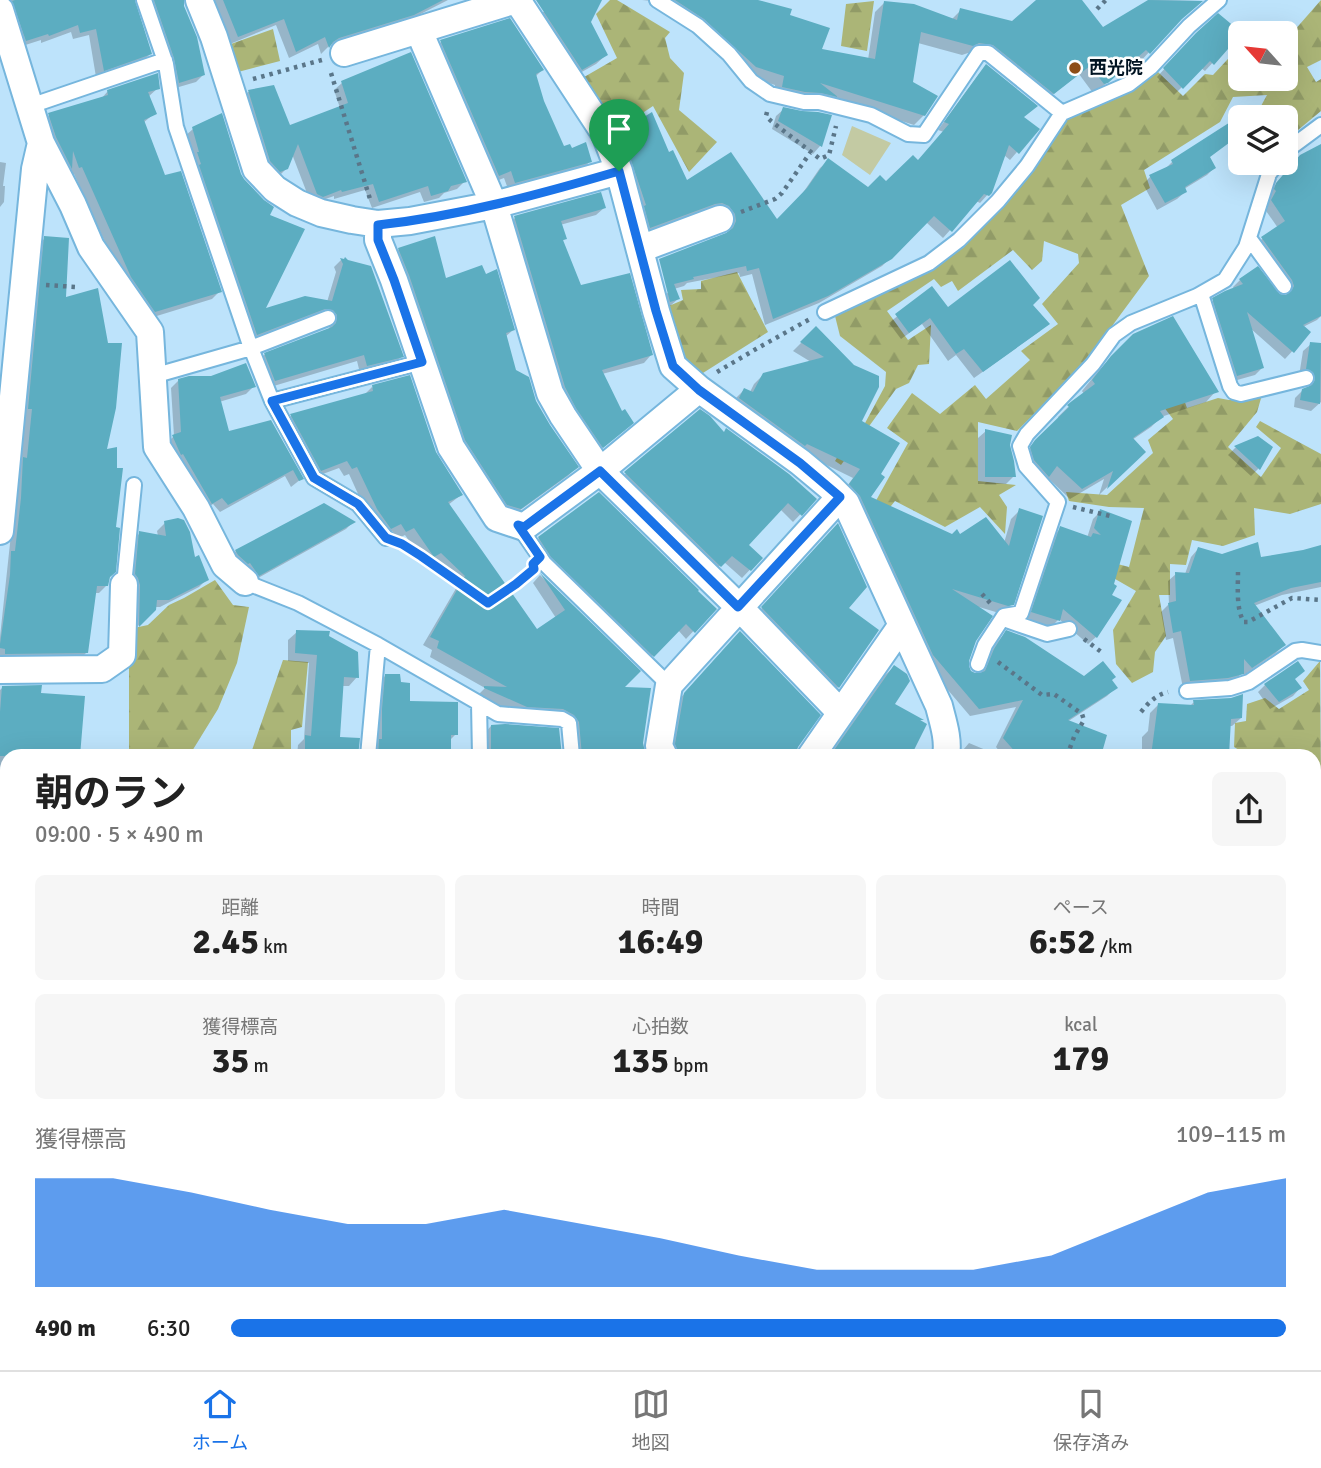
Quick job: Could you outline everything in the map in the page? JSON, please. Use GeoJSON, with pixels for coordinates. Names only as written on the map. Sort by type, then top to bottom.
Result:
{"type":"FeatureCollection","features":[{"type":"Feature","properties":{"kind":"street"},"geometry":{"type":"LineString","coordinates":[[199,0],[214,37],[256,169],[275,189],[297,203],[321,213],[378,225],[410,221],[494,205],[619,171]]}},
{"type":"Feature","properties":{"kind":"street"},"geometry":{"type":"LineString","coordinates":[[335,56],[517,0],[606,134],[619,171],[673,366],[699,390],[800,463],[846,503],[939,706],[946,732],[947,749]]}},
{"type":"Feature","properties":{"kind":"street"},"geometry":{"type":"LineString","coordinates":[[0,10],[41,143],[91,247],[150,332],[154,451],[196,509],[225,565],[244,582]]}},
{"type":"Feature","properties":{"kind":"street"},"geometry":{"type":"LineString","coordinates":[[419,31],[494,205],[550,393],[563,416],[600,471],[841,713]]}},
{"type":"Feature","properties":{"kind":"street"},"geometry":{"type":"LineString","coordinates":[[0,531],[34,181],[41,143]]}},
{"type":"Feature","properties":{"kind":"street"},"geometry":{"type":"LineString","coordinates":[[640,249],[720,219]]}},
{"type":"Feature","properties":{"kind":"street"},"geometry":{"type":"LineString","coordinates":[[378,225],[378,240],[452,447],[497,518],[524,527],[600,471],[699,390]]}},
{"type":"Feature","properties":{"kind":"street"},"geometry":{"type":"LineString","coordinates":[[660,749],[669,685],[840,497]]}},
{"type":"Feature","properties":{"kind":"street"},"geometry":{"type":"LineString","coordinates":[[0,670],[102,669],[122,655],[124,584]]}},
{"type":"Feature","properties":{"kind":"street"},"geometry":{"type":"LineString","coordinates":[[816,749],[902,625]]}},
{"type":"Feature","properties":{"kind":"lane"},"geometry":{"type":"LineString","coordinates":[[144,0],[165,60],[176,127],[251,348],[272,401],[314,478],[358,504],[386,538]]}},
{"type":"Feature","properties":{"kind":"lane"},"geometry":{"type":"LineString","coordinates":[[657,0],[698,26],[729,54],[751,81],[770,94],[804,102],[819,102],[871,115],[908,134],[923,135],[979,53],[988,53],[1062,113]]}},
{"type":"Feature","properties":{"kind":"lane"},"geometry":{"type":"LineString","coordinates":[[825,312],[929,263],[959,240],[998,201],[1027,166],[1062,113],[1129,84],[1151,67],[1189,26],[1219,0]]}},
{"type":"Feature","properties":{"kind":"lane"},"geometry":{"type":"LineString","coordinates":[[30,106],[165,60]]}},
{"type":"Feature","properties":{"kind":"lane"},"geometry":{"type":"LineString","coordinates":[[1298,142],[1321,125]]}},
{"type":"Feature","properties":{"kind":"lane"},"geometry":{"type":"LineString","coordinates":[[1004,615],[1021,613],[1058,502],[1026,466],[1020,446],[1027,434],[1093,364],[1114,335],[1131,323],[1201,294],[1225,280],[1246,247],[1269,175]]}},
{"type":"Feature","properties":{"kind":"lane"},"geometry":{"type":"LineString","coordinates":[[1249,238],[1284,286]]}},
{"type":"Feature","properties":{"kind":"lane"},"geometry":{"type":"LineString","coordinates":[[1201,294],[1234,392],[1241,394],[1306,378]]}},
{"type":"Feature","properties":{"kind":"lane"},"geometry":{"type":"LineString","coordinates":[[153,376],[251,348],[328,318]]}},
{"type":"Feature","properties":{"kind":"lane"},"geometry":{"type":"LineString","coordinates":[[272,401],[422,362]]}},
{"type":"Feature","properties":{"kind":"lane"},"geometry":{"type":"LineString","coordinates":[[124,584],[134,485]]}},
{"type":"Feature","properties":{"kind":"lane"},"geometry":{"type":"LineString","coordinates":[[518,525],[554,573],[669,685]]}},
{"type":"Feature","properties":{"kind":"lane"},"geometry":{"type":"LineString","coordinates":[[244,582],[298,603],[498,714],[562,719],[569,723],[571,749]]}},
{"type":"Feature","properties":{"kind":"lane"},"geometry":{"type":"LineString","coordinates":[[1004,615],[1009,621],[1047,634],[1069,629]]}},
{"type":"Feature","properties":{"kind":"lane"},"geometry":{"type":"LineString","coordinates":[[980,657],[1004,615]]}},
{"type":"Feature","properties":{"kind":"lane"},"geometry":{"type":"LineString","coordinates":[[369,749],[378,645]]}},
{"type":"Feature","properties":{"kind":"lane"},"geometry":{"type":"LineString","coordinates":[[1187,691],[1230,688],[1249,682],[1294,651],[1321,653]]}},
{"type":"Feature","properties":{"kind":"lane"},"geometry":{"type":"LineString","coordinates":[[479,703],[480,749]]}},
{"type":"Feature","properties":{"kind":"path"},"geometry":{"type":"LineString","coordinates":[[1097,9],[1106,0]]}},
{"type":"Feature","properties":{"kind":"path"},"geometry":{"type":"LineString","coordinates":[[229,86],[335,56],[378,225]]}},
{"type":"Feature","properties":{"kind":"path"},"geometry":{"type":"LineString","coordinates":[[771,121],[820,159],[829,155],[840,107]]}},
{"type":"Feature","properties":{"kind":"path"},"geometry":{"type":"LineString","coordinates":[[751,208],[775,199],[782,193],[810,153]]}},
{"type":"Feature","properties":{"kind":"path"},"geometry":{"type":"LineString","coordinates":[[40,284],[76,287]]}},
{"type":"Feature","properties":{"kind":"path"},"geometry":{"type":"LineString","coordinates":[[699,390],[711,376],[825,312]]}},
{"type":"Feature","properties":{"kind":"path"},"geometry":{"type":"LineString","coordinates":[[1058,502],[1110,516]]}},
{"type":"Feature","properties":{"kind":"path"},"geometry":{"type":"LineString","coordinates":[[386,538],[421,556],[488,603],[534,569],[533,564],[540,557]]}},
{"type":"Feature","properties":{"kind":"path"},"geometry":{"type":"LineString","coordinates":[[1238,572],[1241,618],[1244,622],[1292,598],[1321,600]]}},
{"type":"Feature","properties":{"kind":"path"},"geometry":{"type":"LineString","coordinates":[[980,657],[1042,695],[1054,694],[1082,715],[1084,720],[1070,749]]}},
{"type":"Feature","properties":{"kind":"path"},"geometry":{"type":"LineString","coordinates":[[1141,712],[1159,695],[1187,691]]}},
{"type":"Feature","properties":{"kind":"green space"},"geometry":{"type":"Polygon","coordinates":[[[610,0],[617,0],[670,32],[665,38],[670,58],[684,73],[679,110],[717,142],[689,172],[653,106],[611,134],[579,80],[617,58],[596,14],[610,0]]]}},
{"type":"Feature","properties":{"kind":"green space"},"geometry":{"type":"Polygon","coordinates":[[[1321,0],[1321,60],[1307,67],[1316,82],[1321,79],[1321,111],[1298,130],[1298,105],[1262,105],[1267,95],[1233,97],[1220,122],[1144,170],[1150,188],[1121,205],[1149,276],[1084,364],[1017,431],[978,422],[978,481],[1016,485],[999,495],[1007,507],[1005,534],[980,507],[945,527],[895,501],[879,521],[873,506],[908,443],[887,428],[912,393],[940,414],[975,385],[986,399],[1030,360],[1021,351],[1058,324],[1042,304],[1079,263],[1078,254],[1044,241],[1042,261],[1032,270],[1013,250],[958,291],[952,281],[941,287],[934,279],[887,311],[908,340],[931,325],[929,364],[918,365],[909,383],[896,389],[841,465],[835,461],[858,423],[864,425],[885,386],[886,372],[840,336],[835,316],[931,268],[964,247],[1030,174],[1066,118],[1133,90],[1158,72],[1183,96],[1205,74],[1213,75],[1228,59],[1228,91],[1298,91],[1298,26],[1321,0]]]}},
{"type":"Feature","properties":{"kind":"green space"},"geometry":{"type":"Polygon","coordinates":[[[874,1],[867,51],[841,46],[846,4],[874,1]]]}},
{"type":"Feature","properties":{"kind":"green space"},"geometry":{"type":"Polygon","coordinates":[[[273,29],[280,61],[238,72],[231,44],[273,29]]]}},
{"type":"Feature","properties":{"kind":"green space"},"geometry":{"type":"Polygon","coordinates":[[[852,126],[891,143],[870,175],[842,155],[852,126]]]}},
{"type":"Feature","properties":{"kind":"green space"},"geometry":{"type":"Polygon","coordinates":[[[737,272],[768,332],[695,378],[676,361],[664,308],[683,300],[681,290],[701,289],[701,281],[737,272]]]}},
{"type":"Feature","properties":{"kind":"green space"},"geometry":{"type":"Polygon","coordinates":[[[1262,395],[1257,412],[1228,447],[1261,477],[1281,448],[1256,427],[1260,421],[1321,454],[1321,504],[1290,514],[1254,508],[1255,535],[1223,546],[1192,540],[1186,565],[1170,564],[1170,595],[1159,595],[1166,636],[1155,652],[1153,672],[1132,683],[1116,664],[1113,630],[1136,591],[1103,572],[1102,560],[1129,567],[1144,508],[1109,507],[1069,501],[1066,492],[1107,495],[1153,453],[1148,440],[1173,419],[1160,402],[1183,397],[1187,408],[1218,398],[1229,400],[1262,395]]]}},
{"type":"Feature","properties":{"kind":"green space"},"geometry":{"type":"Polygon","coordinates":[[[215,580],[233,605],[249,607],[237,663],[218,709],[193,749],[129,749],[129,629],[148,625],[169,605],[215,580]]]}},
{"type":"Feature","properties":{"kind":"green space"},"geometry":{"type":"Polygon","coordinates":[[[283,660],[308,662],[302,727],[291,730],[291,749],[252,749],[283,660]]]}},
{"type":"Feature","properties":{"kind":"green space"},"geometry":{"type":"Polygon","coordinates":[[[1320,661],[1321,749],[1234,747],[1235,723],[1246,721],[1247,704],[1265,698],[1279,709],[1309,690],[1303,681],[1320,661]]]}},
{"type":"Feature","properties":{"kind":"building"},"geometry":{"type":"Polygon","coordinates":[[[135,0],[152,54],[104,71],[96,29],[80,33],[78,25],[26,41],[12,1],[135,0]]]}},
{"type":"Feature","properties":{"kind":"building"},"geometry":{"type":"Polygon","coordinates":[[[154,0],[184,0],[197,37],[205,75],[179,83],[174,58],[154,0]]]}},
{"type":"Feature","properties":{"kind":"building"},"geometry":{"type":"Polygon","coordinates":[[[223,0],[443,0],[414,15],[339,38],[329,48],[325,37],[296,52],[284,19],[238,37],[223,0]]]}},
{"type":"Feature","properties":{"kind":"building"},"geometry":{"type":"Polygon","coordinates":[[[536,0],[602,0],[591,22],[608,55],[582,70],[536,0]]]}},
{"type":"Feature","properties":{"kind":"building"},"geometry":{"type":"Polygon","coordinates":[[[675,0],[758,0],[792,9],[790,15],[830,28],[822,49],[875,59],[884,1],[914,4],[957,20],[960,8],[1012,21],[1036,0],[1082,0],[1103,27],[1148,0],[1203,1],[1182,19],[1150,54],[1146,50],[1108,83],[1104,84],[1090,66],[1054,94],[993,45],[979,43],[973,46],[921,32],[913,82],[938,96],[925,116],[820,83],[838,97],[782,87],[784,76],[756,67],[704,19],[675,0]]]}},
{"type":"Feature","properties":{"kind":"building"},"geometry":{"type":"Polygon","coordinates":[[[1218,13],[1228,21],[1228,49],[1214,65],[1210,61],[1183,89],[1163,68],[1218,13]]]}},
{"type":"Feature","properties":{"kind":"building"},"geometry":{"type":"Polygon","coordinates":[[[510,18],[544,70],[536,74],[544,101],[564,146],[570,144],[572,148],[586,142],[592,162],[515,183],[511,171],[499,176],[440,40],[510,18]]]}},
{"type":"Feature","properties":{"kind":"building"},"geometry":{"type":"Polygon","coordinates":[[[411,52],[467,182],[431,196],[428,186],[379,202],[373,184],[342,192],[341,190],[323,197],[317,194],[298,144],[288,169],[280,172],[270,161],[248,90],[274,85],[290,125],[348,103],[341,81],[411,52]]]}},
{"type":"Feature","properties":{"kind":"building"},"geometry":{"type":"Polygon","coordinates":[[[986,64],[1038,106],[1024,117],[1040,129],[1019,154],[1009,145],[992,193],[989,196],[984,194],[952,232],[934,216],[892,259],[828,296],[773,319],[759,268],[747,271],[746,266],[693,277],[694,279],[674,284],[680,299],[670,302],[659,259],[726,233],[733,228],[735,214],[729,206],[715,204],[650,228],[644,206],[646,205],[623,136],[637,127],[634,123],[652,112],[669,152],[673,150],[687,180],[731,152],[777,219],[807,188],[828,158],[868,187],[880,175],[886,181],[913,155],[918,160],[949,124],[944,122],[986,64]]]}},
{"type":"Feature","properties":{"kind":"building"},"geometry":{"type":"Polygon","coordinates":[[[158,73],[160,89],[148,92],[157,114],[144,120],[165,175],[181,171],[222,292],[155,312],[131,277],[73,151],[72,169],[56,137],[48,113],[108,95],[107,90],[158,73]]]}},
{"type":"Feature","properties":{"kind":"building"},"geometry":{"type":"Polygon","coordinates":[[[783,107],[832,115],[822,147],[778,121],[783,107]]]}},
{"type":"Feature","properties":{"kind":"building"},"geometry":{"type":"Polygon","coordinates":[[[222,113],[244,179],[274,207],[270,215],[305,229],[266,308],[305,296],[332,301],[343,264],[340,258],[345,257],[371,266],[404,357],[367,366],[364,355],[275,381],[264,353],[332,327],[336,323],[337,315],[333,310],[325,309],[257,335],[199,165],[199,152],[192,127],[222,113]]]}},
{"type":"Feature","properties":{"kind":"building"},"geometry":{"type":"Polygon","coordinates":[[[1228,123],[1228,144],[1210,157],[1216,168],[1185,187],[1187,192],[1165,203],[1149,175],[1173,164],[1171,160],[1228,123]]]}},
{"type":"Feature","properties":{"kind":"building"},"geometry":{"type":"Polygon","coordinates":[[[1321,144],[1321,316],[1303,325],[1311,332],[1294,353],[1247,312],[1264,368],[1237,376],[1212,298],[1243,284],[1239,279],[1258,266],[1280,294],[1286,295],[1292,290],[1292,280],[1261,237],[1285,221],[1271,200],[1276,191],[1276,183],[1283,175],[1298,175],[1300,155],[1321,144]]]}},
{"type":"Feature","properties":{"kind":"building"},"geometry":{"type":"Polygon","coordinates":[[[601,192],[606,208],[561,221],[567,239],[563,240],[581,285],[630,273],[653,355],[602,370],[622,411],[625,409],[634,423],[603,448],[565,387],[514,216],[601,192]]]}},
{"type":"Feature","properties":{"kind":"building"},"geometry":{"type":"Polygon","coordinates":[[[44,236],[69,238],[66,297],[98,288],[108,343],[122,343],[116,408],[107,449],[117,447],[117,468],[123,468],[116,527],[120,528],[116,572],[110,577],[108,586],[97,586],[88,653],[5,654],[5,649],[0,648],[0,644],[11,551],[15,551],[23,457],[27,458],[32,409],[28,409],[44,236]]]}},
{"type":"Feature","properties":{"kind":"building"},"geometry":{"type":"Polygon","coordinates":[[[435,236],[446,278],[482,265],[486,274],[497,269],[515,330],[506,333],[516,370],[529,377],[536,401],[579,467],[521,509],[507,505],[465,440],[398,248],[435,236]]]}},
{"type":"Feature","properties":{"kind":"building"},"geometry":{"type":"Polygon","coordinates":[[[1010,260],[1040,298],[1033,305],[1050,324],[983,372],[964,349],[956,354],[930,318],[909,333],[895,314],[932,286],[948,307],[1010,260]]]}},
{"type":"Feature","properties":{"kind":"building"},"geometry":{"type":"Polygon","coordinates":[[[1173,316],[1219,392],[1160,411],[1164,417],[1133,438],[1146,452],[1107,489],[1113,471],[1082,489],[1057,466],[1049,477],[1034,460],[1030,447],[1035,440],[1069,407],[1067,405],[1095,384],[1092,380],[1133,334],[1173,316]]]}},
{"type":"Feature","properties":{"kind":"building"},"geometry":{"type":"Polygon","coordinates":[[[816,326],[854,365],[879,376],[879,387],[862,421],[900,443],[881,474],[885,477],[871,497],[952,534],[957,529],[960,534],[986,517],[1009,546],[1019,508],[1043,516],[1014,605],[1008,606],[952,589],[993,616],[976,641],[969,666],[975,673],[985,671],[1006,630],[1025,637],[1084,676],[1103,661],[1116,677],[1112,680],[1118,688],[1068,720],[1107,735],[1103,749],[1013,749],[1003,738],[1023,700],[979,709],[933,655],[860,496],[849,484],[860,469],[807,444],[805,446],[739,398],[744,388],[753,392],[763,373],[824,357],[800,342],[816,326]]]}},
{"type":"Feature","properties":{"kind":"building"},"geometry":{"type":"Polygon","coordinates":[[[1310,342],[1321,343],[1320,404],[1300,400],[1302,389],[1312,385],[1315,380],[1313,372],[1306,369],[1310,342]]]}},
{"type":"Feature","properties":{"kind":"building"},"geometry":{"type":"Polygon","coordinates":[[[246,363],[256,387],[220,397],[229,431],[271,420],[304,479],[299,481],[293,470],[228,505],[222,498],[212,504],[183,454],[181,455],[172,435],[181,432],[178,379],[211,376],[246,363]]]}},
{"type":"Feature","properties":{"kind":"building"},"geometry":{"type":"Polygon","coordinates":[[[410,375],[436,452],[463,495],[448,502],[537,629],[565,610],[540,573],[641,671],[625,687],[651,688],[644,749],[581,749],[579,722],[574,715],[563,709],[527,707],[484,688],[507,687],[437,648],[439,641],[430,637],[465,576],[441,553],[434,557],[414,528],[406,532],[401,524],[391,529],[377,509],[357,467],[352,469],[347,461],[321,471],[290,414],[373,391],[372,385],[410,375]]]}},
{"type":"Feature","properties":{"kind":"building"},"geometry":{"type":"Polygon","coordinates":[[[700,409],[724,432],[726,428],[789,474],[817,499],[802,516],[788,503],[749,545],[763,558],[751,571],[732,556],[721,567],[624,472],[700,409]]]}},
{"type":"Feature","properties":{"kind":"building"},"geometry":{"type":"Polygon","coordinates":[[[985,429],[1012,435],[1010,445],[1016,477],[985,477],[985,429]]]}},
{"type":"Feature","properties":{"kind":"building"},"geometry":{"type":"Polygon","coordinates":[[[1258,436],[1273,447],[1260,470],[1234,446],[1258,436]]]}},
{"type":"Feature","properties":{"kind":"building"},"geometry":{"type":"Polygon","coordinates":[[[599,492],[717,609],[695,633],[686,624],[654,657],[551,557],[538,537],[599,492]]]}},
{"type":"Feature","properties":{"kind":"building"},"geometry":{"type":"Polygon","coordinates":[[[324,503],[356,522],[259,576],[250,563],[235,550],[324,503]]]}},
{"type":"Feature","properties":{"kind":"building"},"geometry":{"type":"Polygon","coordinates":[[[1100,509],[1132,521],[1114,584],[1117,586],[1112,595],[1122,600],[1097,638],[1063,609],[1060,621],[1031,612],[1060,526],[1091,537],[1093,533],[1101,535],[1094,528],[1100,509]]]}},
{"type":"Feature","properties":{"kind":"building"},"geometry":{"type":"Polygon","coordinates":[[[178,518],[184,520],[190,532],[195,557],[199,555],[209,580],[169,600],[157,600],[156,610],[139,627],[140,585],[135,574],[139,531],[166,536],[164,521],[178,518]]]}},
{"type":"Feature","properties":{"kind":"building"},"geometry":{"type":"Polygon","coordinates":[[[838,523],[867,587],[849,608],[879,630],[839,688],[761,607],[838,523]]]}},
{"type":"Feature","properties":{"kind":"building"},"geometry":{"type":"Polygon","coordinates":[[[1258,542],[1261,557],[1321,545],[1321,582],[1291,588],[1254,603],[1286,645],[1252,668],[1244,659],[1244,674],[1190,681],[1181,631],[1173,633],[1168,603],[1176,601],[1175,572],[1189,573],[1198,547],[1222,554],[1258,542]]]}},
{"type":"Feature","properties":{"kind":"building"},"geometry":{"type":"Polygon","coordinates":[[[296,630],[330,631],[329,636],[358,652],[359,678],[344,677],[340,737],[360,738],[359,749],[305,749],[305,735],[311,736],[317,655],[295,653],[296,630]]]}},
{"type":"Feature","properties":{"kind":"building"},"geometry":{"type":"Polygon","coordinates":[[[740,631],[821,715],[797,749],[677,749],[675,744],[684,693],[740,631]]]}},
{"type":"Feature","properties":{"kind":"building"},"geometry":{"type":"Polygon","coordinates":[[[1298,661],[1305,671],[1295,679],[1302,688],[1279,702],[1264,684],[1298,661]]]}},
{"type":"Feature","properties":{"kind":"building"},"geometry":{"type":"Polygon","coordinates":[[[894,665],[907,674],[910,681],[895,704],[927,724],[914,749],[835,749],[894,665]]]}},
{"type":"Feature","properties":{"kind":"building"},"geometry":{"type":"Polygon","coordinates":[[[385,674],[400,674],[401,682],[410,683],[410,701],[458,702],[458,735],[451,735],[451,749],[378,749],[379,739],[382,739],[385,674]]]}},
{"type":"Feature","properties":{"kind":"building"},"geometry":{"type":"Polygon","coordinates":[[[42,685],[41,693],[85,696],[81,749],[0,749],[2,686],[42,685]]]}},
{"type":"Feature","properties":{"kind":"building"},"geometry":{"type":"Polygon","coordinates":[[[1243,694],[1242,718],[1231,719],[1229,749],[1152,749],[1158,703],[1194,705],[1193,700],[1231,698],[1243,694]]]}},
{"type":"Feature","properties":{"kind":"building"},"geometry":{"type":"Polygon","coordinates":[[[491,725],[559,728],[561,749],[491,749],[491,725]]]}},
{"type":"Feature","properties":{"kind":"place","name":"西光院"},"geometry":{"type":"Point","coordinates":[1075,68]}},
{"type":"Feature","properties":{"kind":"route"},"geometry":{"type":"LineString","coordinates":[[619,171],[673,366],[699,390],[800,463],[840,497],[738,607],[600,471],[524,527],[518,525],[540,557],[533,564],[534,569],[488,603],[421,556],[386,538],[358,504],[314,478],[272,401],[422,362],[378,240],[378,225],[494,205],[619,171]]}}]}
